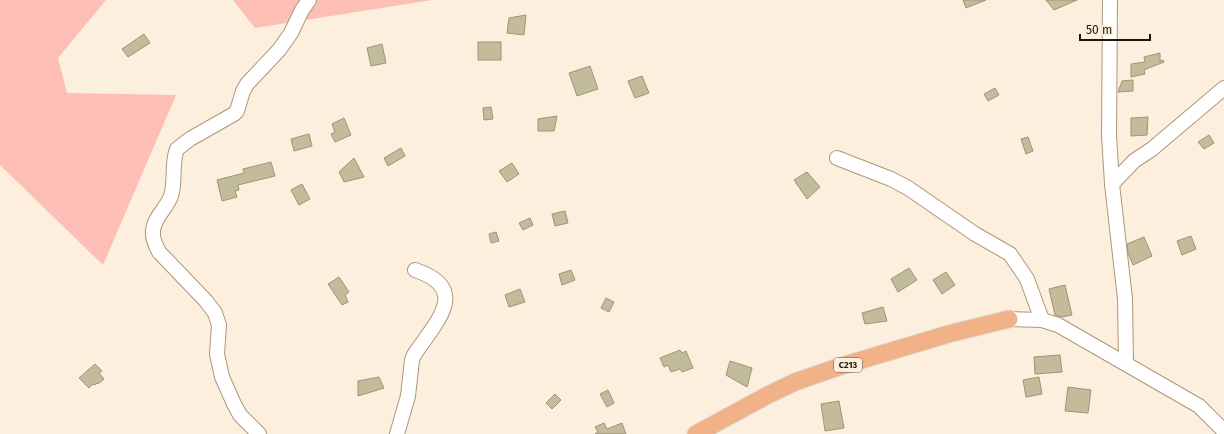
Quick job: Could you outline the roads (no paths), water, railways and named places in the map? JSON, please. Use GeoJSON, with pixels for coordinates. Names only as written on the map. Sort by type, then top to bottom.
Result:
{"type":"FeatureCollection","features":[{"type":"Feature","properties":{"kind":"main road","name":"C213"},"geometry":{"type":"LineString","coordinates":[[696,434],[747,405],[795,382],[838,367],[952,333],[1009,319]]}},
{"type":"Feature","properties":{"kind":"street"},"geometry":{"type":"LineString","coordinates":[[259,434],[240,415],[222,377],[217,354],[219,324],[215,313],[206,301],[159,252],[152,231],[172,194],[173,166],[177,149],[190,139],[237,111],[243,91],[247,84],[283,44],[291,33],[302,10],[309,0]]}},
{"type":"Feature","properties":{"kind":"street"},"geometry":{"type":"LineString","coordinates":[[1110,0],[1109,135],[1112,184],[1125,299],[1126,363]]}},
{"type":"Feature","properties":{"kind":"street"},"geometry":{"type":"LineString","coordinates":[[1112,184],[1134,161],[1152,149],[1224,88]]}},
{"type":"Feature","properties":{"kind":"street"},"geometry":{"type":"LineString","coordinates":[[1109,135],[1113,152],[1118,157],[1134,161]]}},
{"type":"Feature","properties":{"kind":"street"},"geometry":{"type":"LineString","coordinates":[[837,158],[891,179],[908,188],[975,234],[1010,254],[1027,279],[1042,320]]}},
{"type":"Feature","properties":{"kind":"street"},"geometry":{"type":"LineString","coordinates":[[397,434],[408,396],[412,360],[436,324],[444,308],[446,299],[444,291],[437,280],[427,274],[415,270]]}},
{"type":"Feature","properties":{"kind":"street"},"geometry":{"type":"LineString","coordinates":[[1009,319],[1042,320],[1058,325],[1199,406],[1224,431]]}}]}
